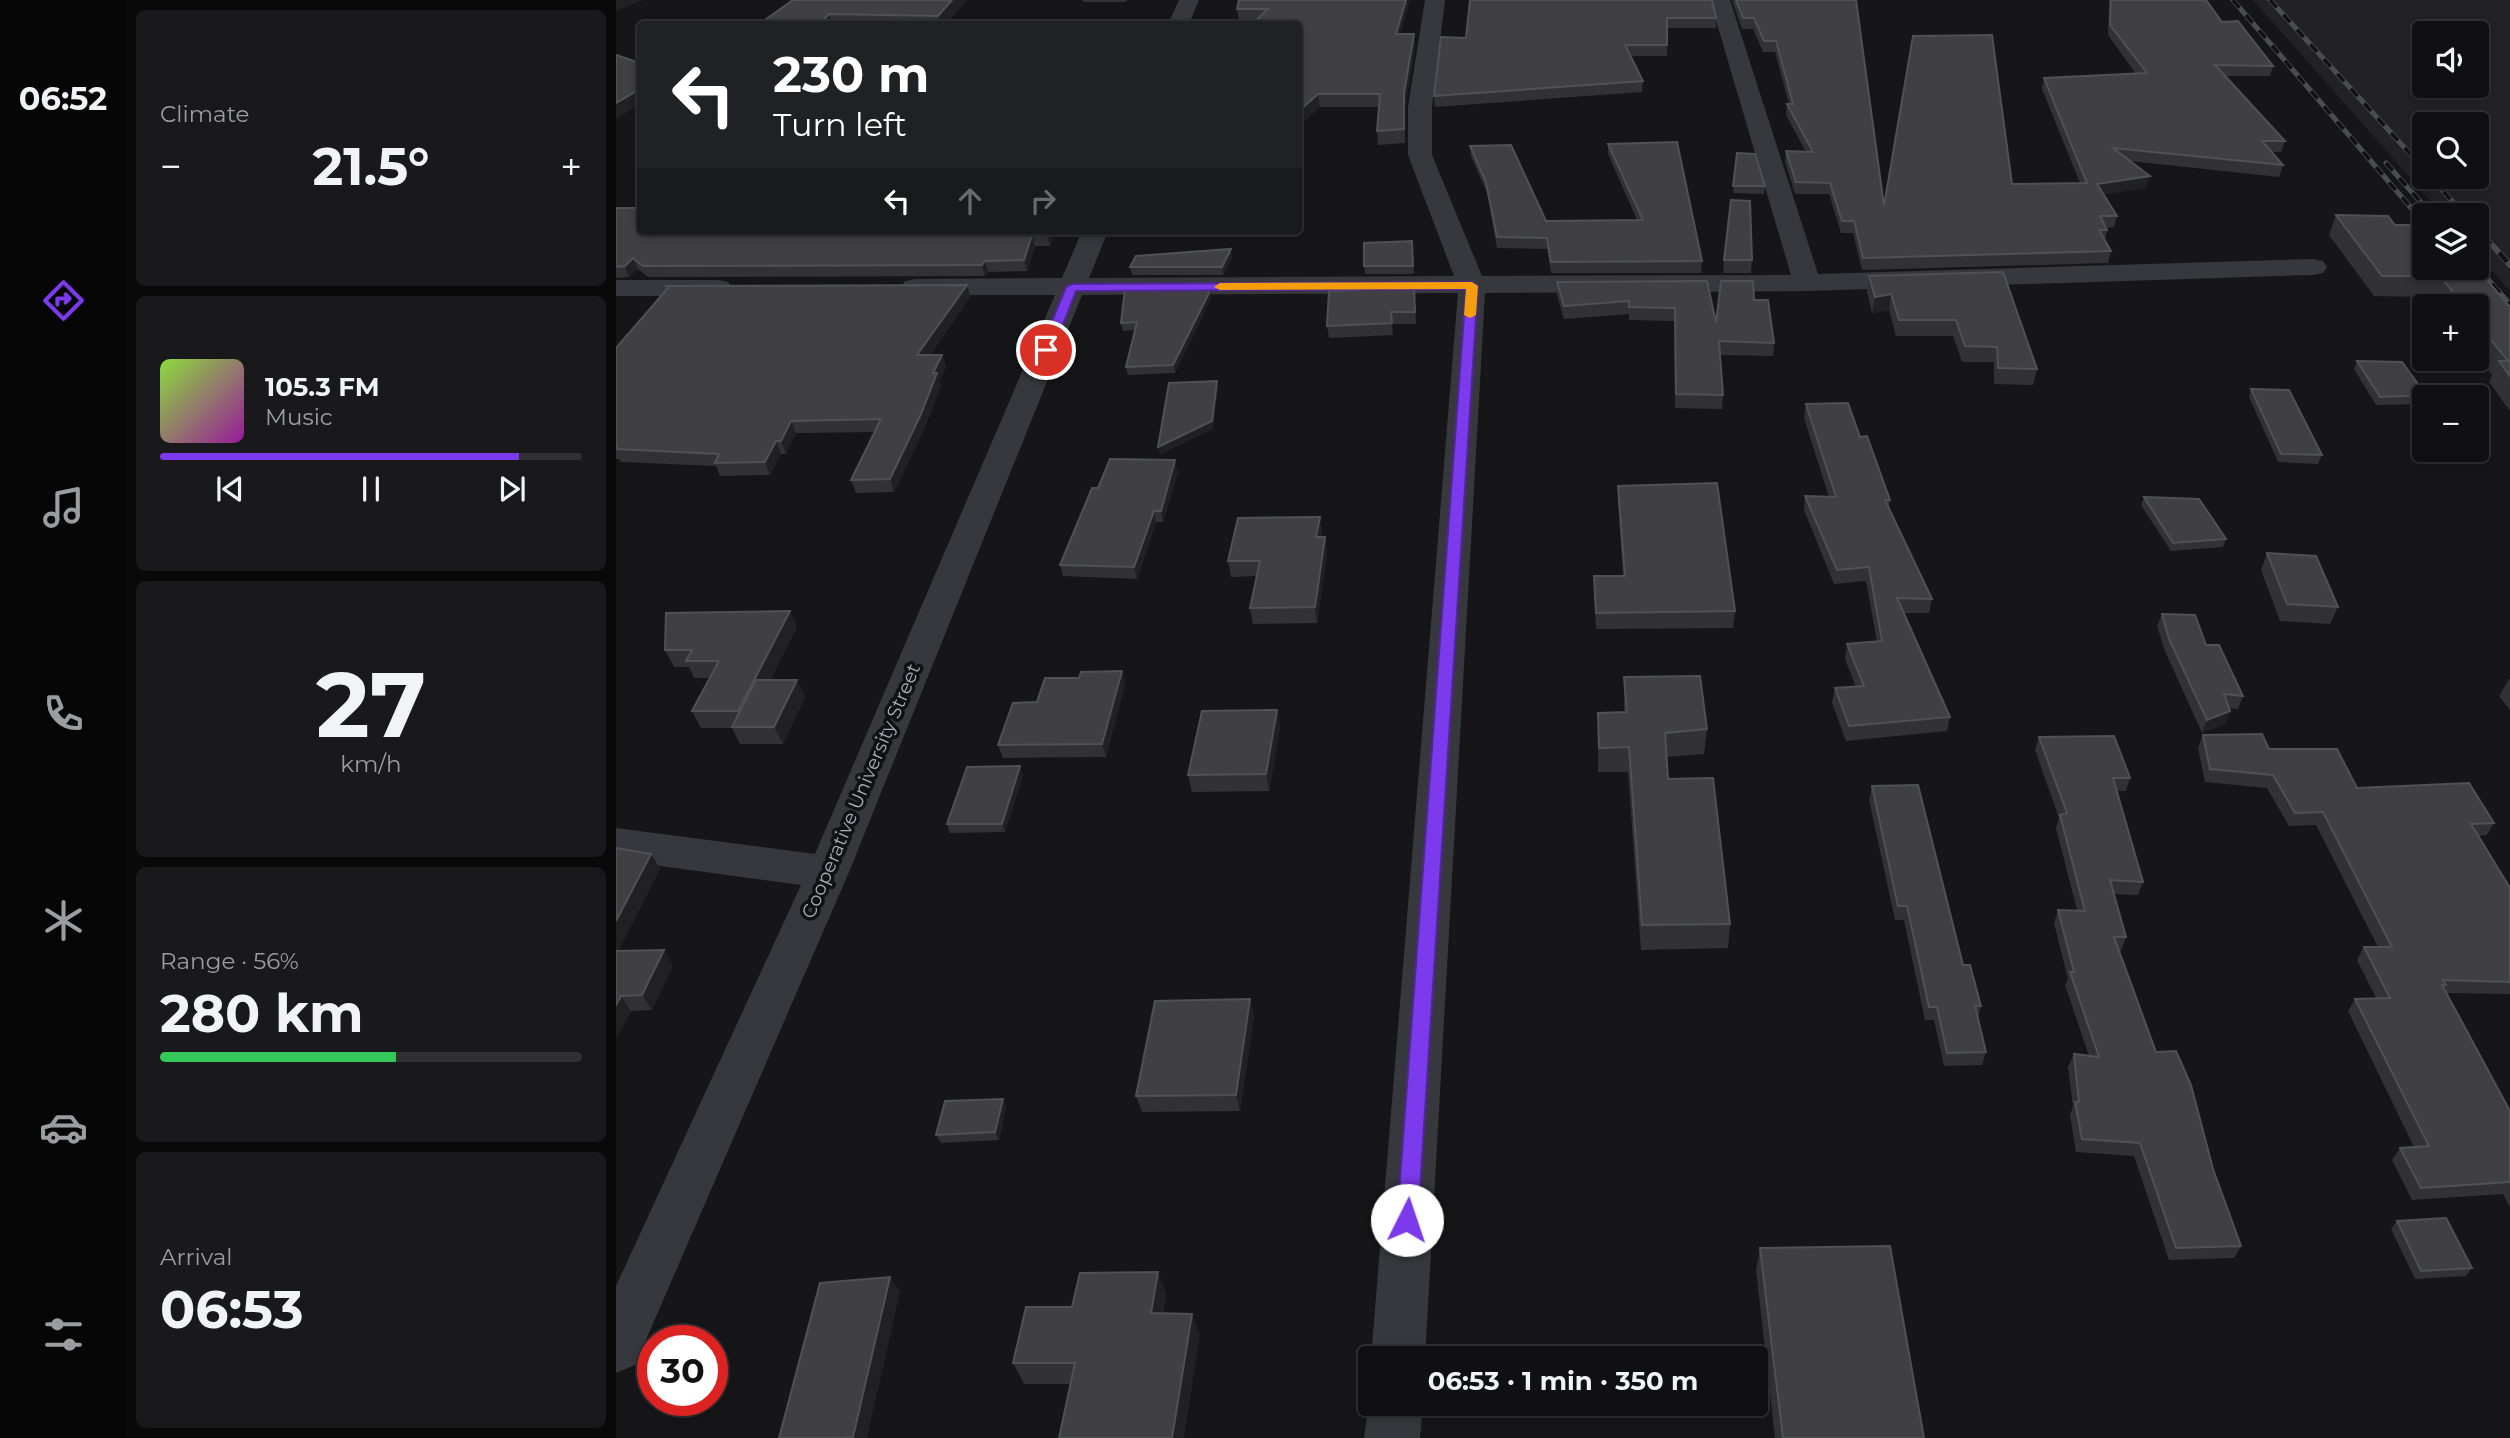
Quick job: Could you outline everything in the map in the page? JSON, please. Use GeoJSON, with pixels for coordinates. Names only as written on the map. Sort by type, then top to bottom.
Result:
{"type":"FeatureCollection","features":[{"type":"Feature","properties":{"kind":"street"},"geometry":{"type":"LineString","coordinates":[[1180,21],[1189,0]]}},
{"type":"Feature","properties":{"kind":"street"},"geometry":{"type":"LineString","coordinates":[[1399,1346],[1472,286],[1420,155],[1420,107],[1435,0]]}},
{"type":"Feature","properties":{"kind":"street"},"geometry":{"type":"LineString","coordinates":[[1720,0],[1807,283]]}},
{"type":"Feature","properties":{"kind":"street","name":"Cooperative University Street"},"geometry":{"type":"LineString","coordinates":[[616,1346],[828,872],[1093,235]]}},
{"type":"Feature","properties":{"kind":"street"},"geometry":{"type":"LineString","coordinates":[[892,288],[1807,283],[2312,267]]}},
{"type":"Feature","properties":{"kind":"street"},"geometry":{"type":"LineString","coordinates":[[616,288],[740,288]]}},
{"type":"Feature","properties":{"kind":"street"},"geometry":{"type":"LineString","coordinates":[[616,844],[828,872]]}},
{"type":"Feature","properties":{"kind":"street"},"geometry":{"type":"LineString","coordinates":[[1392,1438],[1394,1416]]}},
{"type":"Feature","properties":{"kind":"shaded area"},"geometry":{"type":"Polygon","coordinates":[[[2253,0],[2510,0],[2510,291],[2489,268],[2489,203],[2432,203],[2420,189],[2489,189],[2489,112],[2412,112],[2412,180],[2253,0]]]}},
{"type":"Feature","properties":{"kind":"building"},"geometry":{"type":"Polygon","coordinates":[[[793,0],[952,0],[938,16],[829,14],[823,21],[763,21],[793,0]]]}},
{"type":"Feature","properties":{"kind":"building"},"geometry":{"type":"Polygon","coordinates":[[[1239,0],[1406,0],[1396,34],[1414,34],[1404,93],[1404,129],[1377,131],[1380,94],[1318,94],[1302,108],[1302,21],[1255,21],[1268,9],[1237,9],[1239,0]]]}},
{"type":"Feature","properties":{"kind":"building"},"geometry":{"type":"Polygon","coordinates":[[[1470,0],[1712,0],[1716,18],[1667,18],[1667,45],[1625,45],[1643,81],[1434,96],[1441,37],[1466,38],[1470,0]]]}},
{"type":"Feature","properties":{"kind":"building"},"geometry":{"type":"Polygon","coordinates":[[[1736,0],[1856,0],[1884,206],[1913,36],[1992,35],[2012,184],[2087,183],[2044,78],[2147,73],[2110,25],[2111,0],[2206,0],[2222,22],[2238,21],[2273,66],[2215,65],[2285,141],[2262,141],[2283,165],[2113,148],[2150,176],[2097,184],[2117,216],[2100,216],[2107,230],[2099,230],[2111,251],[1863,258],[1854,221],[1842,221],[1830,183],[1796,182],[1786,151],[1813,152],[1787,104],[1793,104],[1776,41],[1764,41],[1754,18],[1743,18],[1736,0]]]}},
{"type":"Feature","properties":{"kind":"building"},"geometry":{"type":"Polygon","coordinates":[[[616,55],[637,62],[637,91],[616,103],[616,55]]]}},
{"type":"Feature","properties":{"kind":"building"},"geometry":{"type":"Polygon","coordinates":[[[1677,142],[1702,261],[1551,262],[1547,238],[1497,237],[1486,182],[1470,146],[1511,145],[1546,221],[1643,220],[1608,144],[1677,142]]]}},
{"type":"Feature","properties":{"kind":"building"},"geometry":{"type":"Polygon","coordinates":[[[1737,153],[1755,154],[1765,186],[1733,186],[1737,153]]]}},
{"type":"Feature","properties":{"kind":"building"},"geometry":{"type":"Polygon","coordinates":[[[1731,200],[1750,201],[1752,260],[1724,260],[1731,200]]]}},
{"type":"Feature","properties":{"kind":"building"},"geometry":{"type":"Polygon","coordinates":[[[616,208],[637,208],[637,235],[1032,235],[1024,260],[985,261],[982,265],[643,266],[633,258],[625,266],[616,267],[616,208]]]}},
{"type":"Feature","properties":{"kind":"building"},"geometry":{"type":"Polygon","coordinates":[[[2336,215],[2388,216],[2395,225],[2412,225],[2412,276],[2382,276],[2336,215]]]}},
{"type":"Feature","properties":{"kind":"building"},"geometry":{"type":"Polygon","coordinates":[[[1412,241],[1413,266],[1364,266],[1364,243],[1412,241]]]}},
{"type":"Feature","properties":{"kind":"building"},"geometry":{"type":"Polygon","coordinates":[[[1231,249],[1222,267],[1130,267],[1136,256],[1231,249]]]}},
{"type":"Feature","properties":{"kind":"building"},"geometry":{"type":"Polygon","coordinates":[[[2003,272],[2037,369],[1998,368],[1997,347],[1965,346],[1956,320],[1899,320],[1891,294],[1875,297],[1869,276],[2003,272]]]}},
{"type":"Feature","properties":{"kind":"building"},"geometry":{"type":"Polygon","coordinates":[[[2443,280],[2487,280],[2510,307],[2510,376],[2499,361],[2508,361],[2489,337],[2489,294],[2454,294],[2443,280]]]}},
{"type":"Feature","properties":{"kind":"building"},"geometry":{"type":"Polygon","coordinates":[[[1707,281],[1716,323],[1721,281],[1753,281],[1754,300],[1768,300],[1774,343],[1719,341],[1723,395],[1676,394],[1675,308],[1629,307],[1629,301],[1564,306],[1557,282],[1707,281]]]}},
{"type":"Feature","properties":{"kind":"building"},"geometry":{"type":"Polygon","coordinates":[[[1364,284],[1414,284],[1415,312],[1391,312],[1392,323],[1327,326],[1329,291],[1363,290],[1364,284]]]}},
{"type":"Feature","properties":{"kind":"building"},"geometry":{"type":"Polygon","coordinates":[[[967,285],[917,355],[942,355],[933,373],[937,373],[921,414],[890,479],[851,480],[881,419],[791,421],[781,441],[776,441],[765,462],[715,463],[719,454],[616,449],[616,348],[668,288],[666,286],[967,285]]]}},
{"type":"Feature","properties":{"kind":"building"},"geometry":{"type":"Polygon","coordinates":[[[1125,289],[1211,289],[1173,365],[1126,367],[1137,322],[1121,323],[1125,289]]]}},
{"type":"Feature","properties":{"kind":"building"},"geometry":{"type":"Polygon","coordinates":[[[2357,361],[2402,362],[2419,385],[2412,385],[2412,396],[2380,397],[2357,361]]]}},
{"type":"Feature","properties":{"kind":"building"},"geometry":{"type":"Polygon","coordinates":[[[1217,381],[1212,421],[1158,447],[1169,383],[1217,381]]]}},
{"type":"Feature","properties":{"kind":"building"},"geometry":{"type":"Polygon","coordinates":[[[2251,389],[2289,390],[2322,455],[2281,454],[2251,389]]]}},
{"type":"Feature","properties":{"kind":"building"},"geometry":{"type":"Polygon","coordinates":[[[1848,403],[1860,437],[1867,436],[1890,500],[1885,500],[1932,599],[1897,598],[1950,717],[1849,726],[1835,688],[1864,686],[1847,644],[1882,641],[1869,567],[1837,570],[1805,496],[1836,497],[1806,404],[1848,403]]]}},
{"type":"Feature","properties":{"kind":"building"},"geometry":{"type":"Polygon","coordinates":[[[1110,459],[1175,460],[1161,511],[1154,511],[1134,567],[1060,565],[1092,488],[1098,488],[1110,459]]]}},
{"type":"Feature","properties":{"kind":"building"},"geometry":{"type":"Polygon","coordinates":[[[1717,483],[1735,611],[1596,613],[1594,576],[1625,576],[1618,486],[1717,483]]]}},
{"type":"Feature","properties":{"kind":"building"},"geometry":{"type":"Polygon","coordinates":[[[2144,497],[2199,499],[2226,539],[2173,543],[2144,497]]]}},
{"type":"Feature","properties":{"kind":"building"},"geometry":{"type":"Polygon","coordinates":[[[1320,517],[1316,537],[1325,537],[1315,607],[1250,608],[1260,561],[1228,561],[1238,518],[1320,517]]]}},
{"type":"Feature","properties":{"kind":"building"},"geometry":{"type":"Polygon","coordinates":[[[2267,553],[2316,556],[2338,607],[2287,604],[2267,553]]]}},
{"type":"Feature","properties":{"kind":"building"},"geometry":{"type":"Polygon","coordinates":[[[790,611],[738,711],[692,711],[719,661],[686,661],[692,650],[665,650],[666,613],[790,611]]]}},
{"type":"Feature","properties":{"kind":"building"},"geometry":{"type":"Polygon","coordinates":[[[2162,614],[2195,615],[2206,645],[2219,645],[2243,696],[2224,694],[2230,711],[2207,720],[2169,639],[2162,614]]]}},
{"type":"Feature","properties":{"kind":"building"},"geometry":{"type":"Polygon","coordinates":[[[1122,671],[1102,744],[998,745],[1013,703],[1037,702],[1045,678],[1079,678],[1081,672],[1122,671]]]}},
{"type":"Feature","properties":{"kind":"building"},"geometry":{"type":"Polygon","coordinates":[[[1700,676],[1707,729],[1665,733],[1668,779],[1713,778],[1730,924],[1642,925],[1629,747],[1599,748],[1598,713],[1627,712],[1624,677],[1700,676]]]}},
{"type":"Feature","properties":{"kind":"building"},"geometry":{"type":"Polygon","coordinates":[[[756,680],[797,680],[774,727],[732,727],[756,680]]]}},
{"type":"Feature","properties":{"kind":"building"},"geometry":{"type":"Polygon","coordinates":[[[1277,710],[1266,774],[1188,775],[1202,711],[1277,710]]]}},
{"type":"Feature","properties":{"kind":"building"},"geometry":{"type":"Polygon","coordinates":[[[2262,734],[2269,749],[2337,749],[2357,788],[2469,783],[2494,823],[2471,824],[2510,888],[2510,982],[2443,980],[2446,985],[2442,985],[2510,1111],[2510,1182],[2421,1188],[2400,1148],[2429,1146],[2355,999],[2390,998],[2364,947],[2392,947],[2323,812],[2295,813],[2273,775],[2210,769],[2203,735],[2262,734]]]}},
{"type":"Feature","properties":{"kind":"building"},"geometry":{"type":"Polygon","coordinates":[[[2114,736],[2130,778],[2113,778],[2143,882],[2110,880],[2126,937],[2114,937],[2156,1052],[2176,1051],[2191,1085],[2213,1169],[2241,1246],[2176,1248],[2140,1143],[2082,1139],[2075,1102],[2079,1102],[2074,1054],[2099,1057],[2070,972],[2074,972],[2058,910],[2085,911],[2060,815],[2067,813],[2039,737],[2114,736]]]}},
{"type":"Feature","properties":{"kind":"building"},"geometry":{"type":"Polygon","coordinates":[[[1020,766],[1002,824],[947,824],[967,767],[1020,766]]]}},
{"type":"Feature","properties":{"kind":"building"},"geometry":{"type":"Polygon","coordinates":[[[1918,785],[1963,965],[1970,965],[1981,1006],[1975,1006],[1986,1052],[1947,1053],[1937,1007],[1929,1007],[1907,906],[1898,906],[1872,786],[1918,785]]]}},
{"type":"Feature","properties":{"kind":"building"},"geometry":{"type":"Polygon","coordinates":[[[616,848],[651,854],[616,921],[616,848]]]}},
{"type":"Feature","properties":{"kind":"building"},"geometry":{"type":"Polygon","coordinates":[[[664,950],[642,995],[621,996],[616,1005],[616,951],[664,950]]]}},
{"type":"Feature","properties":{"kind":"building"},"geometry":{"type":"Polygon","coordinates":[[[1250,999],[1236,1095],[1136,1096],[1155,1001],[1250,999]]]}},
{"type":"Feature","properties":{"kind":"building"},"geometry":{"type":"Polygon","coordinates":[[[1003,1099],[995,1132],[936,1135],[945,1101],[1003,1099]]]}},
{"type":"Feature","properties":{"kind":"building"},"geometry":{"type":"Polygon","coordinates":[[[2446,1218],[2472,1268],[2421,1271],[2397,1221],[2446,1218]]]}},
{"type":"Feature","properties":{"kind":"building"},"geometry":{"type":"Polygon","coordinates":[[[1890,1246],[1924,1438],[1783,1438],[1760,1248],[1890,1246]]]}},
{"type":"Feature","properties":{"kind":"building"},"geometry":{"type":"Polygon","coordinates":[[[1158,1272],[1151,1313],[1192,1314],[1172,1438],[1059,1438],[1075,1363],[1013,1363],[1026,1307],[1072,1307],[1080,1273],[1158,1272]]]}},
{"type":"Feature","properties":{"kind":"building"},"geometry":{"type":"Polygon","coordinates":[[[890,1277],[853,1437],[779,1438],[820,1283],[890,1277]]]}},
{"type":"Feature","properties":{"kind":"railway"},"geometry":{"type":"LineString","coordinates":[[2233,0],[2412,209]]}},
{"type":"Feature","properties":{"kind":"railway"},"geometry":{"type":"LineString","coordinates":[[2270,0],[2412,156]]}},
{"type":"Feature","properties":{"kind":"railway"},"geometry":{"type":"LineString","coordinates":[[2386,163],[2421,203]]}},
{"type":"Feature","properties":{"kind":"railway"},"geometry":{"type":"LineString","coordinates":[[2441,189],[2454,203]]}},
{"type":"Feature","properties":{"kind":"railway"},"geometry":{"type":"LineString","coordinates":[[2489,242],[2510,265]]}},
{"type":"Feature","properties":{"kind":"railway"},"geometry":{"type":"LineString","coordinates":[[2488,280],[2510,305]]}},
{"type":"Feature","properties":{"kind":"slow traffic"},"geometry":{"type":"LineString","coordinates":[[1220,287],[1472,286],[1470,315]]}},
{"type":"Feature","properties":{"kind":"route"},"geometry":{"type":"LineString","coordinates":[[1046,350],[1072,287],[1472,286],[1407,1220]]}}]}
